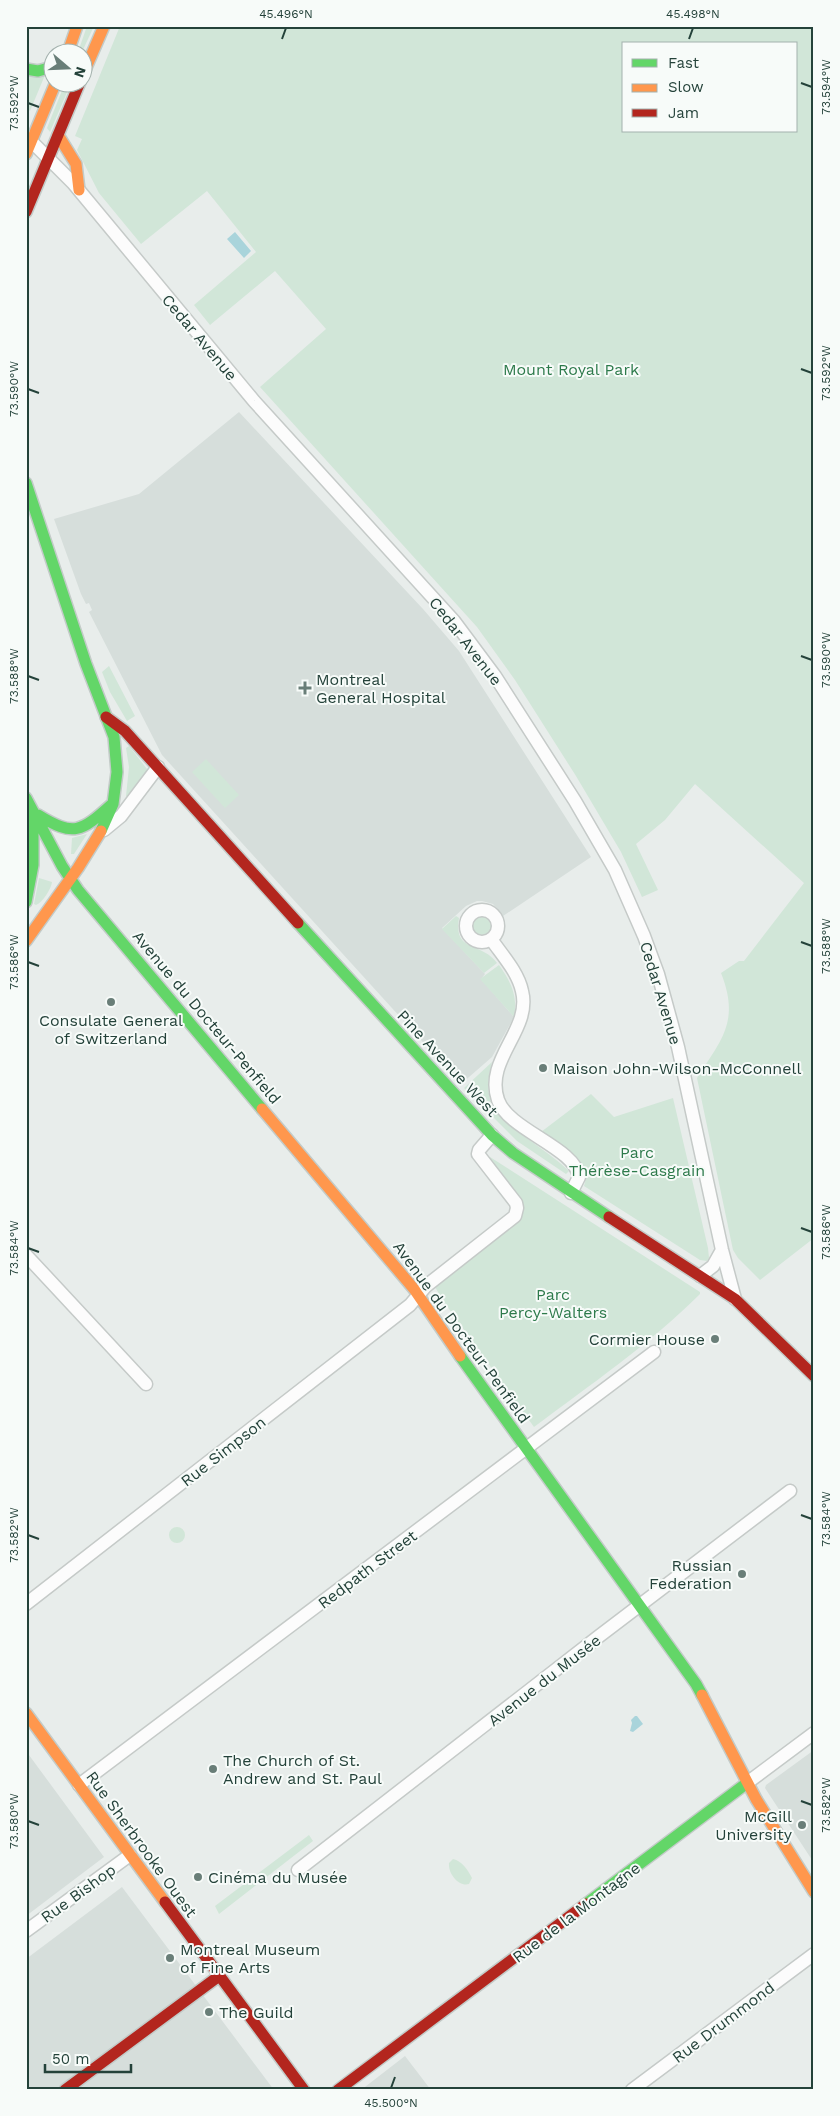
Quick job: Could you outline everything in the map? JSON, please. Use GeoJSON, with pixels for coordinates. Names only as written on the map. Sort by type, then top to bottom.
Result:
{"type":"FeatureCollection","features":[{"type":"Feature","properties":{"kind":"main road"},"geometry":{"type":"LineString","coordinates":[[71,42],[77,26]]}},
{"type":"Feature","properties":{"kind":"main road"},"geometry":{"type":"LineString","coordinates":[[92,54],[104,26]]}},
{"type":"Feature","properties":{"kind":"main road"},"geometry":{"type":"LineString","coordinates":[[26,69],[42,70]]}},
{"type":"Feature","properties":{"kind":"main road"},"geometry":{"type":"LineString","coordinates":[[28,145],[52,92]]}},
{"type":"Feature","properties":{"kind":"main road"},"geometry":{"type":"LineString","coordinates":[[26,212],[76,92]]}},
{"type":"Feature","properties":{"kind":"main road"},"geometry":{"type":"LineString","coordinates":[[58,135],[76,164],[79,190]]}},
{"type":"Feature","properties":{"kind":"main road"},"geometry":{"type":"LineString","coordinates":[[26,482],[114,737],[117,757],[117,781],[113,804],[100,833],[71,879],[26,941]]}},
{"type":"Feature","properties":{"kind":"main road","name":"Pine Avenue West"},"geometry":{"type":"LineString","coordinates":[[106,718],[125,732],[492,1135],[513,1153],[571,1193],[735,1299],[814,1376]]}},
{"type":"Feature","properties":{"kind":"main road","name":"Avenue du Docteur-Penfield"},"geometry":{"type":"LineString","coordinates":[[26,798],[71,879],[90,904],[286,1135],[418,1296],[700,1691],[760,1806],[814,1892]]}},
{"type":"Feature","properties":{"kind":"main road"},"geometry":{"type":"LineString","coordinates":[[33,812],[58,828],[73,830],[90,823],[113,804]]}},
{"type":"Feature","properties":{"kind":"main road"},"geometry":{"type":"LineString","coordinates":[[26,902],[34,865],[33,812]]}},
{"type":"Feature","properties":{"kind":"main road","name":"Rue Sherbrooke Ouest"},"geometry":{"type":"LineString","coordinates":[[28,1718],[304,2090]]}},
{"type":"Feature","properties":{"kind":"main road","name":"Rue de la Montagne"},"geometry":{"type":"LineString","coordinates":[[338,2090],[747,1782]]}},
{"type":"Feature","properties":{"kind":"main road"},"geometry":{"type":"LineString","coordinates":[[65,2090],[219,1976]]}},
{"type":"Feature","properties":{"kind":"street","name":"Cedar Avenue"},"geometry":{"type":"LineString","coordinates":[[28,145],[49,158],[79,190],[244,391],[460,628],[507,695],[594,833],[615,870],[634,910],[664,992],[678,1047],[722,1250],[735,1299]]}},
{"type":"Feature","properties":{"kind":"street"},"geometry":{"type":"LineString","coordinates":[[100,833],[121,816],[158,768]]}},
{"type":"Feature","properties":{"kind":"street"},"geometry":{"type":"LineString","coordinates":[[491,939],[518,978],[523,997],[521,1020],[501,1057],[496,1089],[498,1100],[511,1117],[574,1165],[579,1177],[571,1193]]}},
{"type":"Feature","properties":{"kind":"street","name":"Rue Simpson"},"geometry":{"type":"LineString","coordinates":[[26,1604],[410,1305],[426,1286],[516,1214],[516,1203],[478,1154],[492,1135]]}},
{"type":"Feature","properties":{"kind":"street"},"geometry":{"type":"LineString","coordinates":[[700,1276],[714,1266],[722,1250]]}},
{"type":"Feature","properties":{"kind":"street"},"geometry":{"type":"LineString","coordinates":[[26,1255],[146,1384]]}},
{"type":"Feature","properties":{"kind":"street","name":"Redpath Street"},"geometry":{"type":"LineString","coordinates":[[79,1785],[654,1352]]}},
{"type":"Feature","properties":{"kind":"street","name":"Avenue du Musée"},"geometry":{"type":"LineString","coordinates":[[298,1870],[790,1491]]}},
{"type":"Feature","properties":{"kind":"street","name":"Rue de la Montagne"},"geometry":{"type":"LineString","coordinates":[[747,1782],[814,1733]]}},
{"type":"Feature","properties":{"kind":"street","name":"Rue Bishop"},"geometry":{"type":"LineString","coordinates":[[26,1931],[130,1855]]}},
{"type":"Feature","properties":{"kind":"street","name":"Rue Drummond"},"geometry":{"type":"LineString","coordinates":[[632,2090],[814,1954]]}},
{"type":"Feature","properties":{"kind":"shaded area","name":"Montreal General Hospital"},"geometry":{"type":"Polygon","coordinates":[[[239,412],[423,609],[459,651],[591,857],[503,916],[493,904],[477,901],[466,906],[442,928],[485,974],[481,979],[514,1017],[492,1057],[461,1084],[162,755],[89,612],[92,610],[89,603],[86,604],[81,594],[54,519],[139,494],[239,412]]]}},
{"type":"Feature","properties":{"kind":"shaded area","name":"McGill University"},"geometry":{"type":"Polygon","coordinates":[[[814,1750],[814,1863],[765,1788],[766,1785],[814,1750]]]}},
{"type":"Feature","properties":{"kind":"shaded area"},"geometry":{"type":"Polygon","coordinates":[[[26,1751],[104,1857],[26,1916],[26,1751]]]}},
{"type":"Feature","properties":{"kind":"shaded area"},"geometry":{"type":"Polygon","coordinates":[[[122,1887],[274,2090],[26,2090],[26,1959],[122,1887]]]}},
{"type":"Feature","properties":{"kind":"shaded area"},"geometry":{"type":"Polygon","coordinates":[[[405,2056],[431,2090],[361,2090],[405,2056]]]}},
{"type":"Feature","properties":{"kind":"green space"},"geometry":{"type":"Polygon","coordinates":[[[87,26],[94,26],[87,42],[81,42],[87,26]]]}},
{"type":"Feature","properties":{"kind":"green space","name":"Mount Royal Park"},"geometry":{"type":"Polygon","coordinates":[[[120,26],[814,26],[814,1238],[760,1280],[738,1258],[733,1250],[697,1078],[726,1029],[729,1004],[721,973],[739,961],[744,961],[804,883],[695,784],[665,820],[636,844],[658,890],[642,897],[621,852],[576,776],[515,680],[477,627],[260,387],[326,329],[275,271],[210,325],[194,305],[256,252],[207,191],[141,244],[99,193],[77,150],[82,139],[75,136],[120,26]]]}},
{"type":"Feature","properties":{"kind":"green space"},"geometry":{"type":"Polygon","coordinates":[[[26,75],[42,75],[42,82],[30,111],[26,107],[26,75]]]}},
{"type":"Feature","properties":{"kind":"green space"},"geometry":{"type":"Polygon","coordinates":[[[61,92],[67,92],[50,132],[47,128],[61,92]]]}},
{"type":"Feature","properties":{"kind":"green space"},"geometry":{"type":"Polygon","coordinates":[[[109,666],[135,716],[127,721],[110,692],[102,672],[109,666]]]}},
{"type":"Feature","properties":{"kind":"green space"},"geometry":{"type":"Polygon","coordinates":[[[129,746],[147,769],[147,772],[129,798],[126,796],[129,767],[126,748],[129,746]]]}},
{"type":"Feature","properties":{"kind":"green space"},"geometry":{"type":"Polygon","coordinates":[[[206,759],[239,795],[225,808],[192,772],[206,759]]]}},
{"type":"Feature","properties":{"kind":"green space"},"geometry":{"type":"Polygon","coordinates":[[[87,834],[74,854],[71,854],[72,838],[87,834]]]}},
{"type":"Feature","properties":{"kind":"green space"},"geometry":{"type":"Polygon","coordinates":[[[39,878],[52,882],[46,895],[36,905],[34,904],[39,878]]]}},
{"type":"Feature","properties":{"kind":"green space"},"geometry":{"type":"Polygon","coordinates":[[[456,916],[459,918],[458,929],[460,937],[464,942],[491,956],[497,963],[484,973],[442,929],[456,916]]]}},
{"type":"Feature","properties":{"kind":"green space"},"geometry":{"type":"Polygon","coordinates":[[[481,916],[488,919],[491,926],[488,933],[481,936],[474,933],[471,926],[474,919],[481,916]]]}},
{"type":"Feature","properties":{"kind":"green space"},"geometry":{"type":"Polygon","coordinates":[[[499,965],[507,977],[514,996],[514,1017],[480,979],[499,965]]]}},
{"type":"Feature","properties":{"kind":"green space"},"geometry":{"type":"Polygon","coordinates":[[[492,1062],[488,1086],[489,1096],[497,1112],[503,1120],[569,1171],[566,1174],[517,1141],[464,1088],[492,1062]]]}},
{"type":"Feature","properties":{"kind":"green space","name":"Parc Thérèse-Casgrain"},"geometry":{"type":"Polygon","coordinates":[[[591,1094],[614,1117],[673,1098],[708,1248],[709,1258],[707,1261],[700,1260],[584,1186],[583,1170],[578,1162],[572,1155],[541,1132],[591,1094]]]}},
{"type":"Feature","properties":{"kind":"green space","name":"Parc Percy-Walters"},"geometry":{"type":"Polygon","coordinates":[[[490,1157],[700,1292],[661,1330],[534,1427],[435,1287],[522,1216],[522,1201],[487,1158],[490,1157]]]}},
{"type":"Feature","properties":{"kind":"green space"},"geometry":{"type":"Polygon","coordinates":[[[174,1527],[180,1527],[185,1532],[183,1541],[174,1543],[169,1538],[169,1532],[174,1527]]]}},
{"type":"Feature","properties":{"kind":"green space"},"geometry":{"type":"Polygon","coordinates":[[[309,1835],[313,1841],[219,1914],[215,1906],[309,1835]]]}},
{"type":"Feature","properties":{"kind":"green space"},"geometry":{"type":"Polygon","coordinates":[[[453,1859],[462,1864],[469,1872],[472,1878],[469,1884],[458,1882],[452,1875],[449,1863],[453,1859]]]}},
{"type":"Feature","properties":{"kind":"water"},"geometry":{"type":"Polygon","coordinates":[[[235,232],[251,251],[244,258],[227,239],[235,232]]]}},
{"type":"Feature","properties":{"kind":"water"},"geometry":{"type":"Polygon","coordinates":[[[635,1716],[643,1724],[633,1732],[630,1731],[631,1720],[635,1716]]]}},
{"type":"Feature","properties":{"kind":"traffic: fast"},"geometry":{"type":"LineString","coordinates":[[26,69],[42,70]]}},
{"type":"Feature","properties":{"kind":"traffic: fast"},"geometry":{"type":"LineString","coordinates":[[26,483],[86,664],[114,737],[117,772],[113,804],[101,831]]}},
{"type":"Feature","properties":{"kind":"traffic: fast"},"geometry":{"type":"LineString","coordinates":[[26,798],[62,866],[78,890],[262,1109]]}},
{"type":"Feature","properties":{"kind":"traffic: fast"},"geometry":{"type":"LineString","coordinates":[[38,815],[60,827],[77,828],[92,821],[111,805]]}},
{"type":"Feature","properties":{"kind":"traffic: fast"},"geometry":{"type":"LineString","coordinates":[[26,902],[33,865],[33,812]]}},
{"type":"Feature","properties":{"kind":"traffic: fast"},"geometry":{"type":"LineString","coordinates":[[298,923],[492,1135],[513,1153],[609,1217]]}},
{"type":"Feature","properties":{"kind":"traffic: fast"},"geometry":{"type":"LineString","coordinates":[[460,1356],[696,1684],[702,1695]]}},
{"type":"Feature","properties":{"kind":"traffic: fast"},"geometry":{"type":"LineString","coordinates":[[586,1904],[747,1783]]}},
{"type":"Feature","properties":{"kind":"traffic: slow"},"geometry":{"type":"LineString","coordinates":[[71,42],[77,26]]}},
{"type":"Feature","properties":{"kind":"traffic: slow"},"geometry":{"type":"LineString","coordinates":[[92,54],[104,26]]}},
{"type":"Feature","properties":{"kind":"traffic: slow"},"geometry":{"type":"LineString","coordinates":[[26,154],[52,92]]}},
{"type":"Feature","properties":{"kind":"traffic: slow"},"geometry":{"type":"LineString","coordinates":[[58,135],[76,164],[79,190]]}},
{"type":"Feature","properties":{"kind":"traffic: slow"},"geometry":{"type":"LineString","coordinates":[[26,941],[78,868],[101,831]]}},
{"type":"Feature","properties":{"kind":"traffic: slow"},"geometry":{"type":"LineString","coordinates":[[262,1109],[414,1289],[460,1356]]}},
{"type":"Feature","properties":{"kind":"traffic: slow"},"geometry":{"type":"LineString","coordinates":[[702,1695],[756,1799],[814,1892]]}},
{"type":"Feature","properties":{"kind":"traffic: slow"},"geometry":{"type":"LineString","coordinates":[[26,1713],[165,1902]]}},
{"type":"Feature","properties":{"kind":"traffic: jam"},"geometry":{"type":"LineString","coordinates":[[26,212],[76,92]]}},
{"type":"Feature","properties":{"kind":"traffic: jam"},"geometry":{"type":"LineString","coordinates":[[106,717],[125,731],[298,923]]}},
{"type":"Feature","properties":{"kind":"traffic: jam"},"geometry":{"type":"LineString","coordinates":[[609,1217],[735,1299],[814,1376]]}},
{"type":"Feature","properties":{"kind":"traffic: jam"},"geometry":{"type":"LineString","coordinates":[[165,1902],[304,2090]]}},
{"type":"Feature","properties":{"kind":"traffic: jam"},"geometry":{"type":"LineString","coordinates":[[338,2090],[586,1904]]}},
{"type":"Feature","properties":{"kind":"traffic: jam"},"geometry":{"type":"LineString","coordinates":[[65,2090],[219,1976]]}},
{"type":"Feature","properties":{"kind":"place","name":"Montreal General Hospital"},"geometry":{"type":"Point","coordinates":[305,688]}},
{"type":"Feature","properties":{"kind":"place","name":"Consulate General of Switzerland"},"geometry":{"type":"Point","coordinates":[111,1002]}},
{"type":"Feature","properties":{"kind":"place","name":"Maison John-Wilson-McConnell"},"geometry":{"type":"Point","coordinates":[543,1068]}},
{"type":"Feature","properties":{"kind":"place","name":"Cormier House"},"geometry":{"type":"Point","coordinates":[715,1339]}},
{"type":"Feature","properties":{"kind":"place","name":"Russian Federation"},"geometry":{"type":"Point","coordinates":[742,1574]}},
{"type":"Feature","properties":{"kind":"place","name":"The Church of St. Andrew and St. Paul"},"geometry":{"type":"Point","coordinates":[213,1769]}},
{"type":"Feature","properties":{"kind":"place","name":"McGill University"},"geometry":{"type":"Point","coordinates":[802,1825]}},
{"type":"Feature","properties":{"kind":"place","name":"Cinéma du Musée"},"geometry":{"type":"Point","coordinates":[198,1877]}},
{"type":"Feature","properties":{"kind":"place","name":"Montreal Museum of Fine Arts"},"geometry":{"type":"Point","coordinates":[170,1958]}},
{"type":"Feature","properties":{"kind":"place","name":"The Guild"},"geometry":{"type":"Point","coordinates":[209,2012]}}]}
